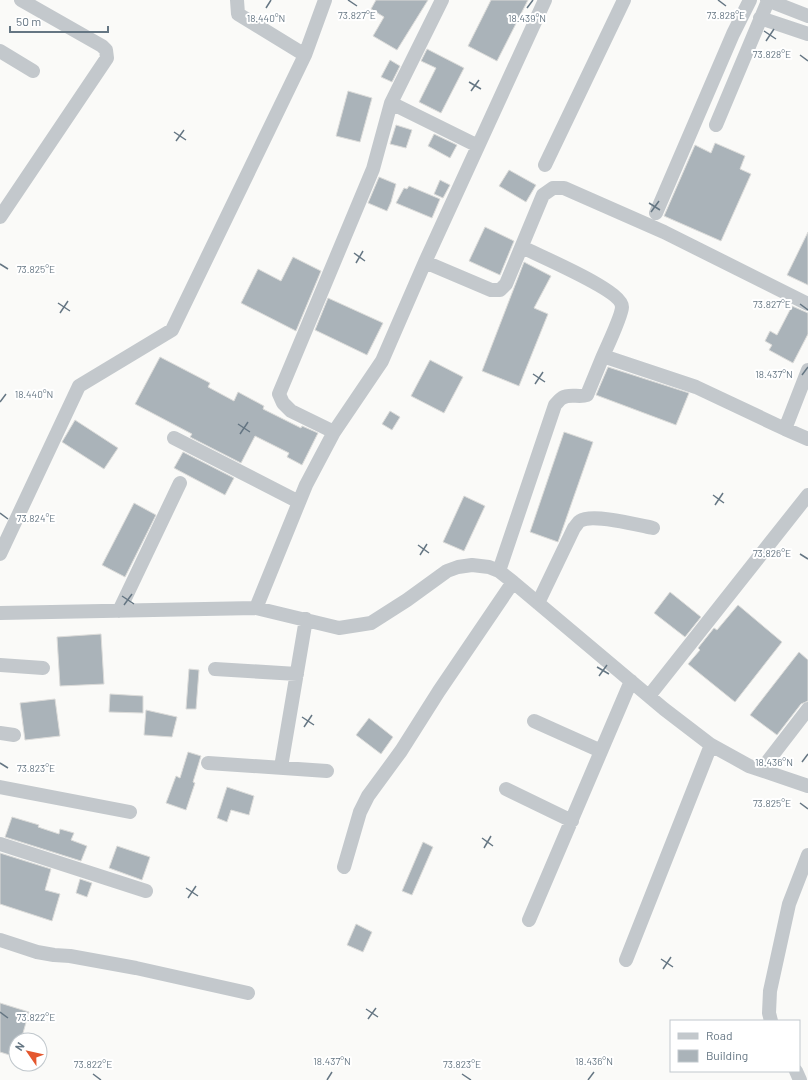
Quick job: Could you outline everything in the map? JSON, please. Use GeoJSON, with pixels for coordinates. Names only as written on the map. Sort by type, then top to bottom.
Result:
{"type":"FeatureCollection","features":[{"type":"Feature","properties":{"kind":"street"},"geometry":{"type":"LineString","coordinates":[[0,217],[104,64],[108,54],[102,46],[21,0]]}},
{"type":"Feature","properties":{"kind":"street"},"geometry":{"type":"LineString","coordinates":[[237,0],[238,14],[305,55]]}},
{"type":"Feature","properties":{"kind":"street"},"geometry":{"type":"LineString","coordinates":[[0,554],[79,386],[172,330],[305,55],[325,0]]}},
{"type":"Feature","properties":{"kind":"street"},"geometry":{"type":"LineString","coordinates":[[334,432],[291,411],[282,403],[279,394],[373,169],[391,103],[442,0]]}},
{"type":"Feature","properties":{"kind":"street"},"geometry":{"type":"LineString","coordinates":[[256,608],[306,485],[334,432],[382,361],[425,262],[545,0]]}},
{"type":"Feature","properties":{"kind":"street"},"geometry":{"type":"LineString","coordinates":[[545,165],[624,0]]}},
{"type":"Feature","properties":{"kind":"street"},"geometry":{"type":"LineString","coordinates":[[656,213],[733,34],[750,0]]}},
{"type":"Feature","properties":{"kind":"street"},"geometry":{"type":"LineString","coordinates":[[716,125],[767,0],[808,16]]}},
{"type":"Feature","properties":{"kind":"street"},"geometry":{"type":"LineString","coordinates":[[760,18],[808,34]]}},
{"type":"Feature","properties":{"kind":"street"},"geometry":{"type":"LineString","coordinates":[[0,51],[34,71]]}},
{"type":"Feature","properties":{"kind":"street"},"geometry":{"type":"LineString","coordinates":[[391,103],[478,146]]}},
{"type":"Feature","properties":{"kind":"street"},"geometry":{"type":"LineString","coordinates":[[425,262],[491,290],[500,290],[506,284],[543,195],[553,188],[564,188],[664,232],[808,304]]}},
{"type":"Feature","properties":{"kind":"street"},"geometry":{"type":"LineString","coordinates":[[499,571],[555,405],[562,397],[572,395],[583,397],[588,395],[622,309],[620,301],[602,286],[522,247]]}},
{"type":"Feature","properties":{"kind":"street"},"geometry":{"type":"LineString","coordinates":[[603,356],[696,387],[785,429],[808,438]]}},
{"type":"Feature","properties":{"kind":"street"},"geometry":{"type":"LineString","coordinates":[[785,429],[808,370]]}},
{"type":"Feature","properties":{"kind":"street"},"geometry":{"type":"LineString","coordinates":[[174,438],[299,502]]}},
{"type":"Feature","properties":{"kind":"street"},"geometry":{"type":"LineString","coordinates":[[118,610],[180,483]]}},
{"type":"Feature","properties":{"kind":"street"},"geometry":{"type":"LineString","coordinates":[[649,696],[808,495]]}},
{"type":"Feature","properties":{"kind":"street"},"geometry":{"type":"LineString","coordinates":[[538,603],[574,528],[580,521],[589,518],[599,518],[654,528]]}},
{"type":"Feature","properties":{"kind":"street"},"geometry":{"type":"LineString","coordinates":[[0,613],[256,608],[339,628],[371,623],[447,571],[458,567],[472,565],[489,567],[499,571],[513,582],[649,696],[711,745],[750,766],[808,786]]}},
{"type":"Feature","properties":{"kind":"street"},"geometry":{"type":"LineString","coordinates":[[344,867],[360,812],[368,796],[401,751],[513,582]]}},
{"type":"Feature","properties":{"kind":"street"},"geometry":{"type":"LineString","coordinates":[[282,767],[306,619]]}},
{"type":"Feature","properties":{"kind":"street"},"geometry":{"type":"LineString","coordinates":[[0,664],[43,668]]}},
{"type":"Feature","properties":{"kind":"street"},"geometry":{"type":"LineString","coordinates":[[215,669],[297,674]]}},
{"type":"Feature","properties":{"kind":"street"},"geometry":{"type":"LineString","coordinates":[[530,920],[631,681]]}},
{"type":"Feature","properties":{"kind":"street"},"geometry":{"type":"LineString","coordinates":[[761,770],[808,709]]}},
{"type":"Feature","properties":{"kind":"street"},"geometry":{"type":"LineString","coordinates":[[534,721],[601,751]]}},
{"type":"Feature","properties":{"kind":"street"},"geometry":{"type":"LineString","coordinates":[[0,733],[14,735]]}},
{"type":"Feature","properties":{"kind":"street"},"geometry":{"type":"LineString","coordinates":[[626,960],[711,745]]}},
{"type":"Feature","properties":{"kind":"street"},"geometry":{"type":"LineString","coordinates":[[208,763],[327,771]]}},
{"type":"Feature","properties":{"kind":"street"},"geometry":{"type":"LineString","coordinates":[[0,787],[130,812]]}},
{"type":"Feature","properties":{"kind":"street"},"geometry":{"type":"LineString","coordinates":[[506,789],[572,821]]}},
{"type":"Feature","properties":{"kind":"street"},"geometry":{"type":"LineString","coordinates":[[0,844],[146,891]]}},
{"type":"Feature","properties":{"kind":"street"},"geometry":{"type":"LineString","coordinates":[[771,1020],[769,1013],[770,991],[789,904],[808,855]]}},
{"type":"Feature","properties":{"kind":"street"},"geometry":{"type":"LineString","coordinates":[[0,940],[37,952],[70,956],[136,968],[248,993]]}},
{"type":"Feature","properties":{"kind":"building"},"geometry":{"type":"Polygon","coordinates":[[[376,0],[428,0],[397,50],[373,36],[384,17],[371,9],[376,0]]]}},
{"type":"Feature","properties":{"kind":"building"},"geometry":{"type":"Polygon","coordinates":[[[491,0],[528,0],[497,61],[468,46],[491,0]]]}},
{"type":"Feature","properties":{"kind":"building"},"geometry":{"type":"Polygon","coordinates":[[[427,49],[464,68],[441,113],[419,102],[436,68],[421,61],[427,49]]]}},
{"type":"Feature","properties":{"kind":"building"},"geometry":{"type":"Polygon","coordinates":[[[390,60],[400,66],[392,82],[381,77],[390,60]]]}},
{"type":"Feature","properties":{"kind":"building"},"geometry":{"type":"Polygon","coordinates":[[[348,91],[372,98],[360,142],[336,136],[348,91]]]}},
{"type":"Feature","properties":{"kind":"building"},"geometry":{"type":"Polygon","coordinates":[[[396,125],[412,130],[406,148],[390,144],[396,125]]]}},
{"type":"Feature","properties":{"kind":"building"},"geometry":{"type":"Polygon","coordinates":[[[434,134],[457,145],[450,158],[428,146],[434,134]]]}},
{"type":"Feature","properties":{"kind":"building"},"geometry":{"type":"Polygon","coordinates":[[[715,143],[745,156],[740,169],[751,174],[721,241],[664,216],[695,145],[711,153],[715,143]]]}},
{"type":"Feature","properties":{"kind":"building"},"geometry":{"type":"Polygon","coordinates":[[[509,170],[536,185],[526,202],[499,186],[509,170]]]}},
{"type":"Feature","properties":{"kind":"building"},"geometry":{"type":"Polygon","coordinates":[[[379,177],[396,184],[387,211],[368,203],[379,177]]]}},
{"type":"Feature","properties":{"kind":"building"},"geometry":{"type":"Polygon","coordinates":[[[440,180],[450,185],[443,198],[434,194],[440,180]]]}},
{"type":"Feature","properties":{"kind":"building"},"geometry":{"type":"Polygon","coordinates":[[[409,186],[440,199],[432,218],[396,203],[404,188],[407,189],[409,186]]]}},
{"type":"Feature","properties":{"kind":"building"},"geometry":{"type":"Polygon","coordinates":[[[485,227],[514,241],[500,275],[469,261],[485,227]]]}},
{"type":"Feature","properties":{"kind":"building"},"geometry":{"type":"Polygon","coordinates":[[[808,232],[808,285],[787,275],[808,232]]]}},
{"type":"Feature","properties":{"kind":"building"},"geometry":{"type":"Polygon","coordinates":[[[293,257],[321,271],[296,331],[241,303],[258,269],[281,281],[293,257]]]}},
{"type":"Feature","properties":{"kind":"building"},"geometry":{"type":"Polygon","coordinates":[[[524,262],[551,276],[534,308],[548,314],[519,386],[482,371],[524,262]]]}},
{"type":"Feature","properties":{"kind":"building"},"geometry":{"type":"Polygon","coordinates":[[[328,298],[383,323],[367,355],[315,330],[328,298]]]}},
{"type":"Feature","properties":{"kind":"building"},"geometry":{"type":"Polygon","coordinates":[[[792,306],[808,313],[808,334],[793,363],[769,350],[772,345],[765,341],[770,331],[777,335],[792,306]]]}},
{"type":"Feature","properties":{"kind":"building"},"geometry":{"type":"Polygon","coordinates":[[[160,357],[210,383],[208,387],[234,401],[238,392],[264,406],[263,409],[301,428],[302,426],[318,433],[302,465],[287,457],[289,453],[255,436],[241,463],[190,437],[192,434],[135,404],[160,357]]]}},
{"type":"Feature","properties":{"kind":"building"},"geometry":{"type":"Polygon","coordinates":[[[430,360],[463,377],[444,413],[411,396],[430,360]]]}},
{"type":"Feature","properties":{"kind":"building"},"geometry":{"type":"Polygon","coordinates":[[[608,367],[689,393],[676,425],[596,395],[608,367]]]}},
{"type":"Feature","properties":{"kind":"building"},"geometry":{"type":"Polygon","coordinates":[[[390,411],[400,417],[392,430],[382,424],[390,411]]]}},
{"type":"Feature","properties":{"kind":"building"},"geometry":{"type":"Polygon","coordinates":[[[75,420],[118,448],[104,469],[62,442],[75,420]]]}},
{"type":"Feature","properties":{"kind":"building"},"geometry":{"type":"Polygon","coordinates":[[[564,432],[593,442],[558,542],[530,532],[564,432]]]}},
{"type":"Feature","properties":{"kind":"building"},"geometry":{"type":"Polygon","coordinates":[[[183,452],[234,478],[225,495],[174,468],[183,452]]]}},
{"type":"Feature","properties":{"kind":"building"},"geometry":{"type":"Polygon","coordinates":[[[464,496],[485,506],[464,551],[443,542],[464,496]]]}},
{"type":"Feature","properties":{"kind":"building"},"geometry":{"type":"Polygon","coordinates":[[[134,503],[156,515],[125,577],[102,565],[134,503]]]}},
{"type":"Feature","properties":{"kind":"building"},"geometry":{"type":"Polygon","coordinates":[[[670,592],[701,617],[685,637],[654,613],[670,592]]]}},
{"type":"Feature","properties":{"kind":"building"},"geometry":{"type":"Polygon","coordinates":[[[738,605],[782,642],[735,702],[688,664],[700,650],[698,648],[714,628],[717,630],[738,605]]]}},
{"type":"Feature","properties":{"kind":"building"},"geometry":{"type":"Polygon","coordinates":[[[101,634],[104,684],[60,686],[57,637],[101,634]]]}},
{"type":"Feature","properties":{"kind":"building"},"geometry":{"type":"Polygon","coordinates":[[[799,652],[808,660],[808,701],[801,704],[777,735],[750,715],[799,652]]]}},
{"type":"Feature","properties":{"kind":"building"},"geometry":{"type":"Polygon","coordinates":[[[189,669],[199,670],[196,709],[186,709],[189,669]]]}},
{"type":"Feature","properties":{"kind":"building"},"geometry":{"type":"Polygon","coordinates":[[[110,694],[143,696],[143,713],[109,712],[110,694]]]}},
{"type":"Feature","properties":{"kind":"building"},"geometry":{"type":"Polygon","coordinates":[[[55,699],[60,736],[25,740],[20,703],[55,699]]]}},
{"type":"Feature","properties":{"kind":"building"},"geometry":{"type":"Polygon","coordinates":[[[146,710],[177,717],[172,737],[144,735],[146,710]]]}},
{"type":"Feature","properties":{"kind":"building"},"geometry":{"type":"Polygon","coordinates":[[[369,718],[393,737],[381,754],[356,735],[369,718]]]}},
{"type":"Feature","properties":{"kind":"building"},"geometry":{"type":"Polygon","coordinates":[[[188,752],[201,756],[193,782],[195,783],[186,810],[166,803],[176,776],[180,778],[188,752]]]}},
{"type":"Feature","properties":{"kind":"building"},"geometry":{"type":"Polygon","coordinates":[[[227,787],[254,796],[249,815],[231,810],[227,822],[217,818],[227,787]]]}},
{"type":"Feature","properties":{"kind":"building"},"geometry":{"type":"Polygon","coordinates":[[[12,817],[39,825],[38,827],[59,834],[60,829],[74,833],[71,840],[87,846],[81,861],[5,837],[12,817]]]}},
{"type":"Feature","properties":{"kind":"building"},"geometry":{"type":"Polygon","coordinates":[[[423,842],[433,847],[412,895],[402,891],[423,842]]]}},
{"type":"Feature","properties":{"kind":"building"},"geometry":{"type":"Polygon","coordinates":[[[117,846],[150,857],[142,880],[109,868],[117,846]]]}},
{"type":"Feature","properties":{"kind":"building"},"geometry":{"type":"Polygon","coordinates":[[[0,853],[51,869],[45,890],[60,894],[52,921],[0,904],[0,853]]]}},
{"type":"Feature","properties":{"kind":"building"},"geometry":{"type":"Polygon","coordinates":[[[80,879],[92,883],[87,897],[76,893],[80,879]]]}},
{"type":"Feature","properties":{"kind":"building"},"geometry":{"type":"Polygon","coordinates":[[[356,924],[372,932],[363,952],[347,945],[356,924]]]}},
{"type":"Feature","properties":{"kind":"building"},"geometry":{"type":"Polygon","coordinates":[[[0,1003],[29,1012],[23,1032],[8,1032],[8,1054],[0,1052],[0,1003]]]}}]}
